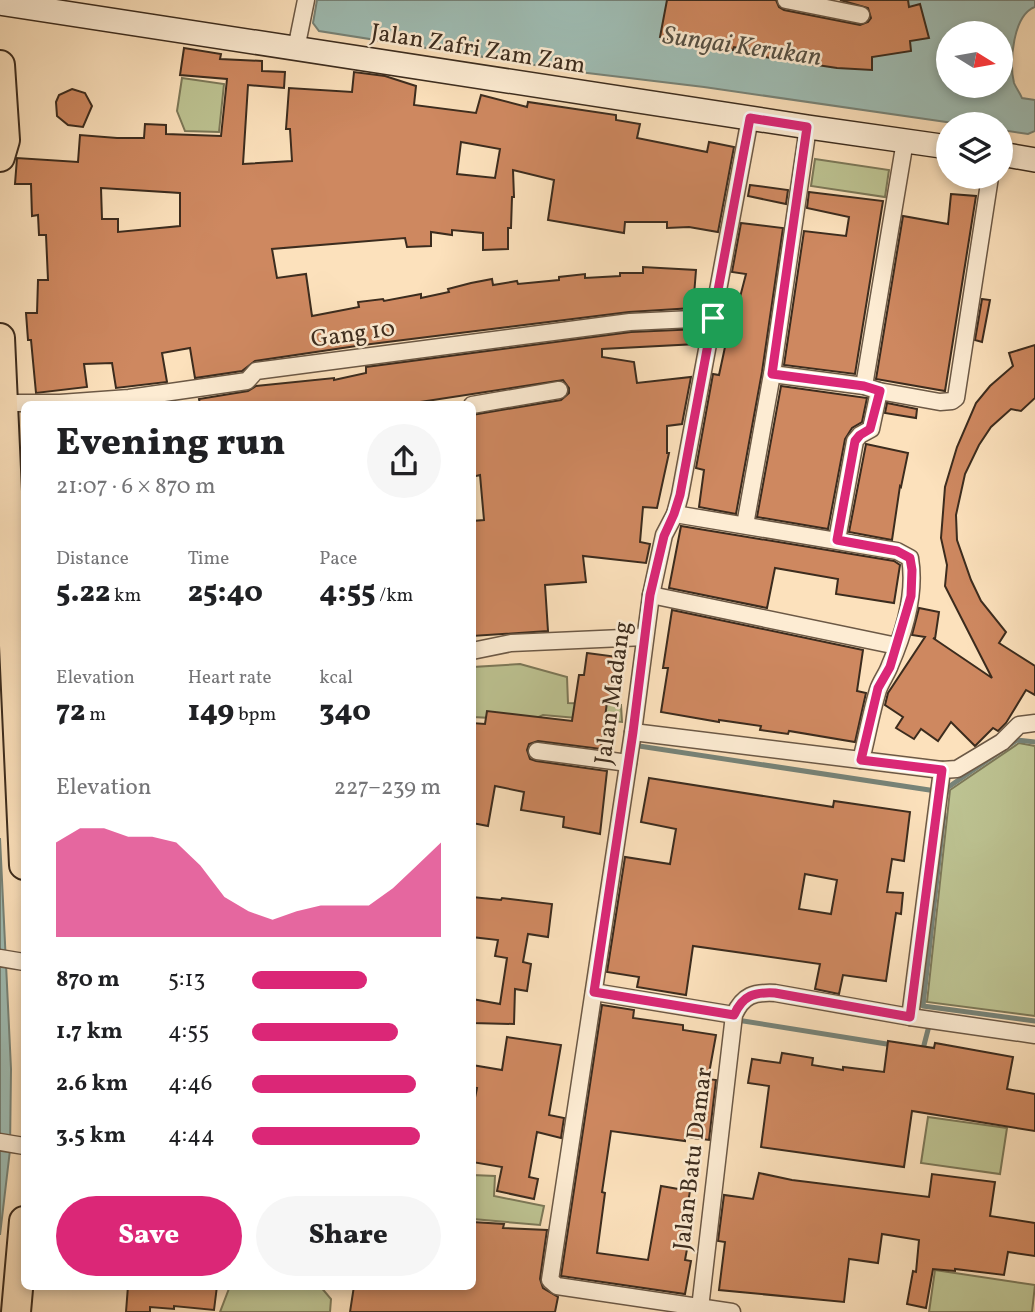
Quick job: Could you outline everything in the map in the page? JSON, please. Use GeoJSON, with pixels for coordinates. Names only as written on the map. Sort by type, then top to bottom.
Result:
{"type":"FeatureCollection","features":[{"type":"Feature","properties":{"kind":"highway"},"geometry":{"type":"LineString","coordinates":[[0,65],[5,140],[0,157]]}},
{"type":"Feature","properties":{"kind":"highway"},"geometry":{"type":"LineString","coordinates":[[0,338],[3,403],[8,439],[7,654],[10,744],[21,839]]}},
{"type":"Feature","properties":{"kind":"highway"},"geometry":{"type":"LineString","coordinates":[[16,1312],[21,1255]]}},
{"type":"Feature","properties":{"kind":"main road","name":"Jalan Zafri Zam Zam"},"geometry":{"type":"LineString","coordinates":[[0,3],[936,145]]}},
{"type":"Feature","properties":{"kind":"main road"},"geometry":{"type":"LineString","coordinates":[[1013,156],[1035,160]]}},
{"type":"Feature","properties":{"kind":"street"},"geometry":{"type":"LineString","coordinates":[[296,49],[306,0]]}},
{"type":"Feature","properties":{"kind":"street"},"geometry":{"type":"LineString","coordinates":[[786,0],[860,15]]}},
{"type":"Feature","properties":{"kind":"street","name":"Jalan Madang"},"geometry":{"type":"LineString","coordinates":[[616,1304],[557,1286],[551,1280],[633,732],[650,595],[664,536],[674,514],[750,118]]}},
{"type":"Feature","properties":{"kind":"street"},"geometry":{"type":"LineString","coordinates":[[745,525],[772,374],[807,127]]}},
{"type":"Feature","properties":{"kind":"street"},"geometry":{"type":"LineString","coordinates":[[837,540],[855,441],[870,429],[872,389],[905,141]]}},
{"type":"Feature","properties":{"kind":"street"},"geometry":{"type":"LineString","coordinates":[[772,374],[940,402],[953,401],[959,394],[988,189]]}},
{"type":"Feature","properties":{"kind":"street","name":"Gang 10"},"geometry":{"type":"LineString","coordinates":[[88,401],[129,398],[247,380],[256,371],[630,321],[713,318]]}},
{"type":"Feature","properties":{"kind":"street"},"geometry":{"type":"LineString","coordinates":[[476,404],[559,390]]}},
{"type":"Feature","properties":{"kind":"street","name":"Gang 10"},"geometry":{"type":"LineString","coordinates":[[3,403],[21,403]]}},
{"type":"Feature","properties":{"kind":"street"},"geometry":{"type":"LineString","coordinates":[[674,514],[897,551],[910,558],[911,596],[890,667],[878,688],[861,760]]}},
{"type":"Feature","properties":{"kind":"street"},"geometry":{"type":"LineString","coordinates":[[650,595],[897,646]]}},
{"type":"Feature","properties":{"kind":"street"},"geometry":{"type":"LineString","coordinates":[[476,650],[511,643],[645,637]]}},
{"type":"Feature","properties":{"kind":"street"},"geometry":{"type":"LineString","coordinates":[[633,732],[942,770],[957,769],[1002,742],[1019,725],[1035,723]]}},
{"type":"Feature","properties":{"kind":"street"},"geometry":{"type":"LineString","coordinates":[[537,751],[628,762]]}},
{"type":"Feature","properties":{"kind":"street"},"geometry":{"type":"LineString","coordinates":[[910,1017],[942,770]]}},
{"type":"Feature","properties":{"kind":"street"},"geometry":{"type":"LineString","coordinates":[[594,992],[734,1015],[739,1004],[748,996],[758,992],[775,993],[910,1017],[1035,1035]]}},
{"type":"Feature","properties":{"kind":"street","name":"Jalan Batu Damar"},"geometry":{"type":"LineString","coordinates":[[700,1308],[734,1015]]}},
{"type":"Feature","properties":{"kind":"street"},"geometry":{"type":"LineString","coordinates":[[616,1304],[732,1312]]}},
{"type":"Feature","properties":{"kind":"green space"},"geometry":{"type":"Polygon","coordinates":[[[182,78],[224,84],[219,132],[185,131],[177,111],[182,78]]]}},
{"type":"Feature","properties":{"kind":"green space"},"geometry":{"type":"Polygon","coordinates":[[[815,159],[889,170],[885,197],[811,186],[815,159]]]}},
{"type":"Feature","properties":{"kind":"green space"},"geometry":{"type":"Polygon","coordinates":[[[520,664],[567,677],[568,703],[621,705],[622,722],[543,715],[532,720],[476,717],[476,667],[520,664]]]}},
{"type":"Feature","properties":{"kind":"green space"},"geometry":{"type":"Polygon","coordinates":[[[1019,743],[1035,746],[1035,1016],[927,1002],[950,790],[1019,743]]]}},
{"type":"Feature","properties":{"kind":"green space"},"geometry":{"type":"Polygon","coordinates":[[[928,1117],[1007,1128],[1000,1174],[921,1163],[928,1117]]]}},
{"type":"Feature","properties":{"kind":"green space"},"geometry":{"type":"Polygon","coordinates":[[[476,1175],[495,1176],[494,1196],[544,1206],[540,1225],[476,1219],[476,1175]]]}},
{"type":"Feature","properties":{"kind":"green space"},"geometry":{"type":"Polygon","coordinates":[[[935,1270],[1035,1285],[1032,1312],[929,1312],[935,1270]]]}},
{"type":"Feature","properties":{"kind":"green space"},"geometry":{"type":"Polygon","coordinates":[[[228,1290],[323,1290],[331,1299],[330,1312],[220,1312],[228,1290]]]}},
{"type":"Feature","properties":{"kind":"water","name":"Sungai Kerukan"},"geometry":{"type":"Polygon","coordinates":[[[317,0],[690,0],[813,20],[867,25],[870,0],[1035,0],[1035,7],[1022,19],[1017,29],[1013,52],[1013,21],[936,21],[936,98],[1013,98],[1013,74],[1014,83],[1022,98],[1035,100],[1035,131],[1028,134],[1013,132],[1013,112],[936,112],[936,121],[579,72],[319,31],[313,23],[317,0]]]}},
{"type":"Feature","properties":{"kind":"water"},"geometry":{"type":"Polygon","coordinates":[[[0,838],[11,1069],[10,1150],[0,1235],[0,838]]]}},
{"type":"Feature","properties":{"kind":"building"},"geometry":{"type":"Polygon","coordinates":[[[667,0],[776,0],[784,10],[860,25],[871,18],[868,8],[840,0],[908,0],[909,7],[920,4],[929,38],[910,41],[911,51],[872,57],[872,70],[837,68],[764,57],[765,52],[734,47],[733,50],[699,43],[698,46],[660,37],[667,0]]]}},
{"type":"Feature","properties":{"kind":"building"},"geometry":{"type":"Polygon","coordinates":[[[184,48],[221,54],[220,59],[262,61],[262,71],[285,72],[284,88],[248,85],[243,164],[292,161],[290,129],[286,129],[289,88],[352,92],[354,72],[385,76],[416,86],[414,105],[476,113],[481,95],[527,107],[528,102],[616,115],[616,120],[640,124],[637,138],[707,152],[709,142],[734,147],[718,232],[689,227],[667,228],[667,222],[625,222],[624,233],[548,220],[554,180],[513,170],[514,197],[511,228],[508,228],[508,249],[483,250],[483,233],[452,230],[452,235],[431,232],[431,246],[407,247],[405,238],[272,249],[277,278],[306,274],[312,316],[359,307],[358,302],[384,301],[421,294],[421,298],[492,279],[493,285],[517,281],[518,284],[559,280],[559,277],[585,274],[585,278],[620,276],[620,273],[643,273],[643,267],[696,270],[693,308],[629,312],[363,345],[255,361],[242,371],[195,378],[190,348],[162,353],[167,382],[116,388],[112,363],[84,364],[87,387],[36,393],[26,313],[37,313],[38,280],[48,280],[46,235],[39,235],[38,215],[32,216],[31,184],[15,184],[17,158],[78,162],[80,135],[144,138],[145,124],[166,125],[166,134],[221,136],[227,79],[180,75],[184,48]],[[461,142],[457,174],[495,178],[500,149],[461,142]],[[101,188],[102,219],[118,219],[118,232],[180,226],[180,193],[101,188]]]}},
{"type":"Feature","properties":{"kind":"building"},"geometry":{"type":"Polygon","coordinates":[[[72,89],[85,93],[92,106],[83,127],[68,125],[57,116],[56,102],[59,95],[72,89]]]}},
{"type":"Feature","properties":{"kind":"building"},"geometry":{"type":"Polygon","coordinates":[[[750,185],[788,190],[786,204],[748,196],[750,185]]]}},
{"type":"Feature","properties":{"kind":"building"},"geometry":{"type":"Polygon","coordinates":[[[809,192],[883,201],[855,374],[784,365],[804,231],[846,236],[849,217],[807,208],[809,192]]]}},
{"type":"Feature","properties":{"kind":"building"},"geometry":{"type":"Polygon","coordinates":[[[951,194],[976,196],[945,391],[876,379],[903,216],[948,224],[951,194]]]}},
{"type":"Feature","properties":{"kind":"building"},"geometry":{"type":"Polygon","coordinates":[[[741,223],[783,228],[762,372],[736,514],[699,507],[704,470],[696,468],[713,374],[719,375],[725,347],[718,346],[727,300],[739,301],[746,274],[732,272],[741,223]]]}},
{"type":"Feature","properties":{"kind":"building"},"geometry":{"type":"Polygon","coordinates":[[[982,299],[990,300],[982,342],[975,340],[982,299]]]}},
{"type":"Feature","properties":{"kind":"building"},"geometry":{"type":"Polygon","coordinates":[[[700,329],[697,344],[602,349],[602,357],[634,362],[637,383],[691,377],[682,424],[667,426],[669,453],[657,508],[643,507],[640,542],[650,544],[646,563],[583,556],[586,582],[545,585],[548,631],[476,636],[476,521],[484,520],[480,475],[476,476],[476,414],[561,400],[569,393],[563,380],[426,401],[199,399],[248,391],[256,386],[334,380],[366,373],[366,367],[631,332],[700,329]]]}},
{"type":"Feature","properties":{"kind":"building"},"geometry":{"type":"Polygon","coordinates":[[[1035,345],[1035,398],[1021,411],[1011,409],[991,427],[965,474],[956,515],[957,540],[971,580],[981,601],[1006,632],[999,643],[1035,666],[1035,695],[1026,690],[1006,723],[998,731],[993,728],[975,746],[951,722],[938,741],[921,729],[914,739],[896,728],[903,717],[885,705],[888,693],[925,637],[912,635],[919,608],[939,612],[935,639],[933,638],[992,678],[945,586],[947,565],[941,538],[945,487],[957,447],[976,403],[990,386],[1013,366],[1009,353],[1035,345]]]}},
{"type":"Feature","properties":{"kind":"building"},"geometry":{"type":"Polygon","coordinates":[[[781,386],[867,398],[862,422],[852,428],[845,439],[828,529],[757,517],[781,386]]]}},
{"type":"Feature","properties":{"kind":"building"},"geometry":{"type":"Polygon","coordinates":[[[887,403],[917,409],[916,418],[885,413],[887,403]]]}},
{"type":"Feature","properties":{"kind":"building"},"geometry":{"type":"Polygon","coordinates":[[[866,444],[908,453],[892,540],[849,532],[866,444]]]}},
{"type":"Feature","properties":{"kind":"building"},"geometry":{"type":"Polygon","coordinates":[[[681,526],[894,561],[900,565],[894,603],[836,594],[838,579],[775,568],[767,608],[669,588],[681,526]]]}},
{"type":"Feature","properties":{"kind":"building"},"geometry":{"type":"Polygon","coordinates":[[[672,610],[863,650],[857,691],[866,693],[855,742],[789,731],[788,734],[760,730],[761,726],[661,712],[668,668],[663,668],[672,610]]]}},
{"type":"Feature","properties":{"kind":"building"},"geometry":{"type":"Polygon","coordinates":[[[587,653],[618,657],[613,703],[607,702],[601,749],[538,741],[529,744],[527,750],[530,759],[536,761],[607,771],[600,834],[563,827],[564,817],[521,810],[524,792],[495,786],[488,826],[476,824],[476,723],[485,724],[487,711],[572,721],[579,675],[584,675],[587,653]]]}},
{"type":"Feature","properties":{"kind":"building"},"geometry":{"type":"Polygon","coordinates":[[[649,778],[833,807],[834,801],[910,812],[904,861],[892,859],[887,892],[903,893],[901,914],[896,913],[886,981],[843,975],[839,994],[815,989],[820,964],[693,946],[686,995],[637,987],[639,977],[607,972],[625,857],[670,864],[676,829],[641,822],[649,778]],[[805,874],[799,909],[831,914],[837,880],[805,874]]]}},
{"type":"Feature","properties":{"kind":"building"},"geometry":{"type":"Polygon","coordinates":[[[476,897],[552,904],[548,937],[528,934],[523,962],[531,964],[527,991],[515,989],[514,1024],[476,1023],[476,1000],[500,1004],[507,958],[495,956],[498,940],[476,937],[476,897]]]}},
{"type":"Feature","properties":{"kind":"building"},"geometry":{"type":"Polygon","coordinates":[[[602,1005],[634,1010],[633,1018],[683,1025],[683,1030],[716,1035],[708,1079],[716,1080],[709,1140],[685,1137],[685,1141],[611,1131],[602,1192],[605,1193],[597,1253],[648,1260],[661,1186],[690,1191],[683,1232],[690,1233],[685,1260],[691,1261],[685,1294],[561,1276],[602,1005]]]}},
{"type":"Feature","properties":{"kind":"building"},"geometry":{"type":"Polygon","coordinates":[[[507,1037],[561,1045],[549,1115],[564,1118],[561,1138],[537,1132],[529,1177],[538,1179],[534,1199],[497,1191],[502,1167],[476,1163],[476,1066],[502,1070],[507,1037]]]}},
{"type":"Feature","properties":{"kind":"building"},"geometry":{"type":"Polygon","coordinates":[[[888,1041],[934,1048],[935,1043],[1013,1057],[1007,1089],[1035,1094],[1035,1131],[912,1111],[904,1167],[761,1147],[769,1086],[748,1083],[752,1059],[780,1063],[782,1053],[813,1058],[812,1065],[884,1072],[888,1041]]]}},
{"type":"Feature","properties":{"kind":"building"},"geometry":{"type":"Polygon","coordinates":[[[759,1173],[792,1180],[929,1197],[932,1174],[995,1182],[990,1216],[1035,1223],[1035,1256],[1008,1252],[1004,1275],[933,1269],[926,1308],[907,1304],[913,1271],[916,1272],[919,1240],[882,1234],[878,1263],[849,1259],[844,1302],[719,1290],[725,1242],[718,1241],[724,1195],[753,1199],[759,1173]]]}},
{"type":"Feature","properties":{"kind":"building"},"geometry":{"type":"Polygon","coordinates":[[[476,1222],[504,1224],[503,1228],[547,1230],[540,1279],[543,1288],[558,1297],[555,1312],[350,1312],[353,1290],[476,1290],[476,1222]]]}},
{"type":"Feature","properties":{"kind":"building"},"geometry":{"type":"Polygon","coordinates":[[[128,1290],[216,1290],[214,1310],[174,1306],[174,1309],[150,1307],[150,1312],[126,1312],[128,1290]]]}},
{"type":"Feature","properties":{"kind":"waterway"},"geometry":{"type":"LineString","coordinates":[[946,794],[947,788],[1017,740],[1035,742]]}},
{"type":"Feature","properties":{"kind":"waterway"},"geometry":{"type":"LineString","coordinates":[[639,746],[936,791]]}},
{"type":"Feature","properties":{"kind":"waterway"},"geometry":{"type":"LineString","coordinates":[[944,814],[923,1006],[1035,1021]]}},
{"type":"Feature","properties":{"kind":"waterway"},"geometry":{"type":"LineString","coordinates":[[737,1020],[893,1045]]}},
{"type":"Feature","properties":{"kind":"waterway"},"geometry":{"type":"LineString","coordinates":[[923,1049],[930,1022]]}},
{"type":"Feature","properties":{"kind":"route"},"geometry":{"type":"LineString","coordinates":[[750,118],[807,127],[772,374],[864,386],[880,391],[872,426],[855,441],[837,540],[905,554],[910,558],[912,570],[911,596],[890,667],[878,688],[861,760],[942,770],[910,1017],[775,993],[758,992],[748,996],[739,1004],[734,1015],[594,992],[633,732],[650,595],[664,536],[680,495],[713,318],[750,118]]}}]}
